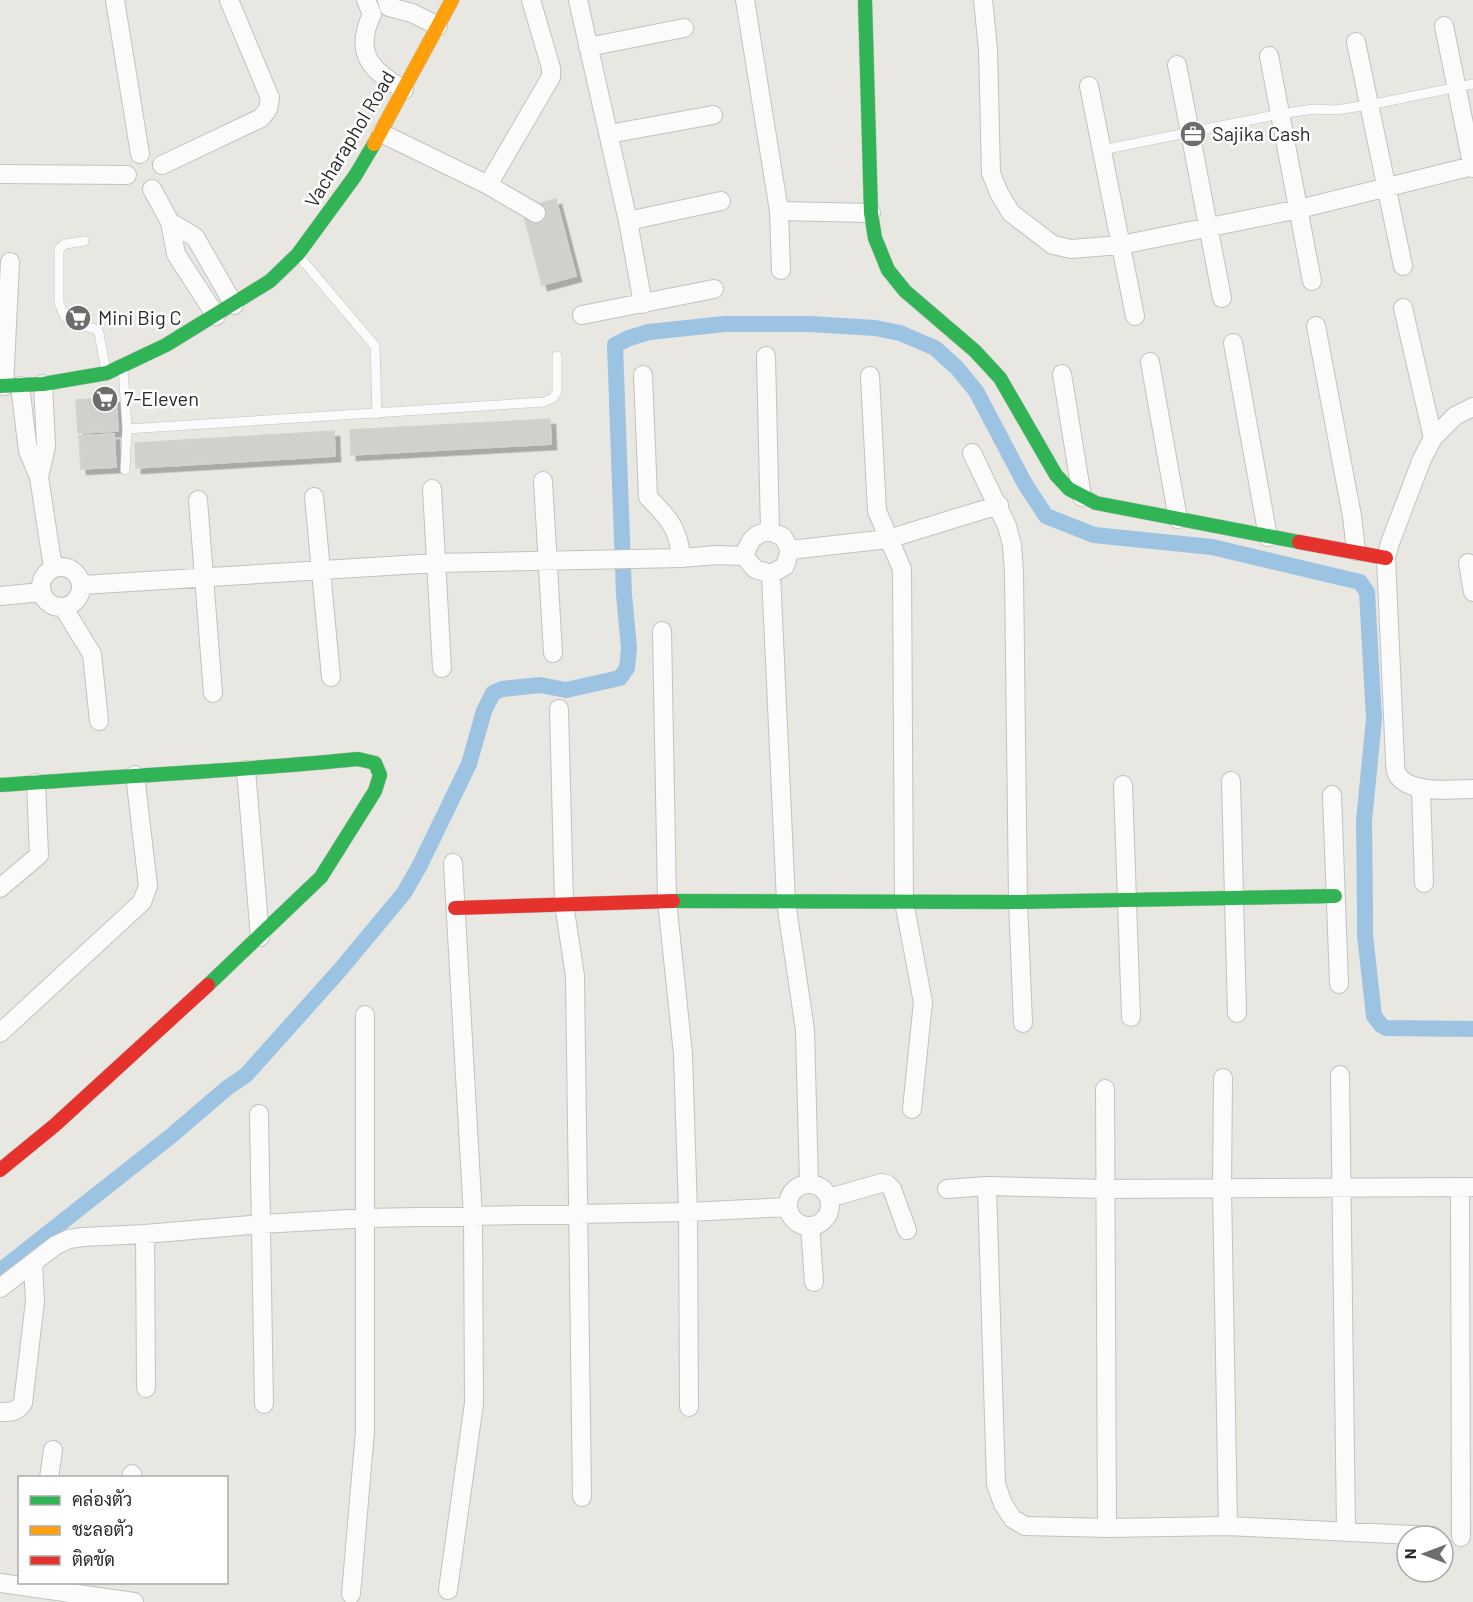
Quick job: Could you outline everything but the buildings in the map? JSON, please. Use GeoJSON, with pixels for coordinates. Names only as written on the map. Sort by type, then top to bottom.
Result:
{"type":"FeatureCollection","features":[{"type":"Feature","properties":{"kind":"street"},"geometry":{"type":"LineString","coordinates":[[115,0],[140,154]]}},
{"type":"Feature","properties":{"kind":"street"},"geometry":{"type":"LineString","coordinates":[[162,165],[261,118],[268,109],[270,98],[268,92],[229,0]]}},
{"type":"Feature","properties":{"kind":"street","name":"Vacharaphol Road"},"geometry":{"type":"LineString","coordinates":[[8,386],[43,384],[107,373],[166,345],[270,281],[297,254],[335,207],[381,133],[452,0]]}},
{"type":"Feature","properties":{"kind":"street"},"geometry":{"type":"LineString","coordinates":[[488,185],[551,77],[551,68],[531,0]]}},
{"type":"Feature","properties":{"kind":"street"},"geometry":{"type":"LineString","coordinates":[[578,0],[628,221],[643,303]]}},
{"type":"Feature","properties":{"kind":"street"},"geometry":{"type":"LineString","coordinates":[[745,0],[779,211],[781,270]]}},
{"type":"Feature","properties":{"kind":"street"},"geometry":{"type":"LineString","coordinates":[[865,0],[871,213],[875,238],[888,270],[904,291],[975,351],[1000,378],[1056,475],[1069,489],[1096,503],[1386,558]]}},
{"type":"Feature","properties":{"kind":"street"},"geometry":{"type":"LineString","coordinates":[[983,0],[988,49],[991,173],[1011,213],[1053,245],[1071,249],[1121,245],[1209,227],[1473,166],[1465,85],[1444,26]]}},
{"type":"Feature","properties":{"kind":"street"},"geometry":{"type":"LineString","coordinates":[[404,90],[381,76],[370,64],[364,45],[369,7],[388,3],[438,26]]}},
{"type":"Feature","properties":{"kind":"street"},"geometry":{"type":"LineString","coordinates":[[588,46],[684,28]]}},
{"type":"Feature","properties":{"kind":"street"},"geometry":{"type":"LineString","coordinates":[[1356,42],[1403,266]]}},
{"type":"Feature","properties":{"kind":"street"},"geometry":{"type":"LineString","coordinates":[[1269,56],[1312,281]]}},
{"type":"Feature","properties":{"kind":"street"},"geometry":{"type":"LineString","coordinates":[[1177,65],[1222,298]]}},
{"type":"Feature","properties":{"kind":"street"},"geometry":{"type":"LineString","coordinates":[[1089,86],[1135,316]]}},
{"type":"Feature","properties":{"kind":"street"},"geometry":{"type":"LineString","coordinates":[[609,134],[713,115]]}},
{"type":"Feature","properties":{"kind":"street"},"geometry":{"type":"LineString","coordinates":[[381,133],[488,185],[536,213]]}},
{"type":"Feature","properties":{"kind":"street"},"geometry":{"type":"LineString","coordinates":[[140,154],[151,154],[162,165],[163,177],[152,189],[136,188],[127,175],[128,165],[140,154]]}},
{"type":"Feature","properties":{"kind":"street"},"geometry":{"type":"LineString","coordinates":[[0,174],[127,175]]}},
{"type":"Feature","properties":{"kind":"street"},"geometry":{"type":"LineString","coordinates":[[152,189],[170,222],[176,254],[216,316]]}},
{"type":"Feature","properties":{"kind":"street"},"geometry":{"type":"LineString","coordinates":[[628,221],[721,201]]}},
{"type":"Feature","properties":{"kind":"street"},"geometry":{"type":"LineString","coordinates":[[779,211],[871,213]]}},
{"type":"Feature","properties":{"kind":"street"},"geometry":{"type":"LineString","coordinates":[[170,222],[195,237],[234,305]]}},
{"type":"Feature","properties":{"kind":"street"},"geometry":{"type":"LineString","coordinates":[[10,262],[8,386],[28,451],[39,477],[53,568]]}},
{"type":"Feature","properties":{"kind":"street"},"geometry":{"type":"LineString","coordinates":[[582,315],[714,289]]}},
{"type":"Feature","properties":{"kind":"street"},"geometry":{"type":"LineString","coordinates":[[1403,308],[1433,438]]}},
{"type":"Feature","properties":{"kind":"street"},"geometry":{"type":"LineString","coordinates":[[1316,326],[1352,516],[1356,551]]}},
{"type":"Feature","properties":{"kind":"street"},"geometry":{"type":"LineString","coordinates":[[1233,343],[1268,537]]}},
{"type":"Feature","properties":{"kind":"street"},"geometry":{"type":"LineString","coordinates":[[766,356],[770,531]]}},
{"type":"Feature","properties":{"kind":"street"},"geometry":{"type":"LineString","coordinates":[[1150,362],[1178,519]]}},
{"type":"Feature","properties":{"kind":"street"},"geometry":{"type":"LineString","coordinates":[[1062,374],[1082,497]]}},
{"type":"Feature","properties":{"kind":"street"},"geometry":{"type":"LineString","coordinates":[[643,375],[648,497],[670,521],[680,542],[681,558]]}},
{"type":"Feature","properties":{"kind":"street"},"geometry":{"type":"LineString","coordinates":[[870,376],[877,511],[902,569],[904,902],[923,1002],[912,1108]]}},
{"type":"Feature","properties":{"kind":"street"},"geometry":{"type":"LineString","coordinates":[[39,477],[45,446],[43,384]]}},
{"type":"Feature","properties":{"kind":"street"},"geometry":{"type":"LineString","coordinates":[[1473,407],[1455,416],[1433,438],[1418,470],[1386,558],[1397,774],[1406,782],[1421,789],[1473,789]]}},
{"type":"Feature","properties":{"kind":"street"},"geometry":{"type":"LineString","coordinates":[[972,453],[999,505],[1012,545],[1018,902],[1023,1023]]}},
{"type":"Feature","properties":{"kind":"street"},"geometry":{"type":"LineString","coordinates":[[543,481],[553,653]]}},
{"type":"Feature","properties":{"kind":"street"},"geometry":{"type":"LineString","coordinates":[[432,489],[442,668]]}},
{"type":"Feature","properties":{"kind":"street"},"geometry":{"type":"LineString","coordinates":[[314,497],[331,677]]}},
{"type":"Feature","properties":{"kind":"street"},"geometry":{"type":"LineString","coordinates":[[198,500],[213,693]]}},
{"type":"Feature","properties":{"kind":"street"},"geometry":{"type":"LineString","coordinates":[[790,550],[888,539],[999,505]]}},
{"type":"Feature","properties":{"kind":"street"},"geometry":{"type":"LineString","coordinates":[[82,585],[436,563],[549,562],[717,555],[744,556],[755,569],[771,574],[786,566],[790,550],[783,537],[770,531],[758,533],[749,543],[744,556]]}},
{"type":"Feature","properties":{"kind":"street"},"geometry":{"type":"LineString","coordinates":[[1468,563],[1473,592]]}},
{"type":"Feature","properties":{"kind":"street"},"geometry":{"type":"LineString","coordinates":[[66,567],[76,572],[82,585],[78,599],[63,607],[53,605],[41,592],[43,576],[53,568],[66,567]]}},
{"type":"Feature","properties":{"kind":"street"},"geometry":{"type":"LineString","coordinates":[[771,574],[786,902],[805,1030],[809,1184]]}},
{"type":"Feature","properties":{"kind":"street"},"geometry":{"type":"LineString","coordinates":[[0,596],[41,592]]}},
{"type":"Feature","properties":{"kind":"street"},"geometry":{"type":"LineString","coordinates":[[63,607],[92,654],[99,721]]}},
{"type":"Feature","properties":{"kind":"street"},"geometry":{"type":"LineString","coordinates":[[662,631],[667,901],[683,1054],[688,1212],[689,1407]]}},
{"type":"Feature","properties":{"kind":"street"},"geometry":{"type":"LineString","coordinates":[[560,709],[564,904],[575,976],[582,1497]]}},
{"type":"Feature","properties":{"kind":"street"},"geometry":{"type":"LineString","coordinates":[[0,785],[246,770],[358,759],[375,763],[380,775],[375,791],[321,877],[260,937],[55,1125],[0,1170]]}},
{"type":"Feature","properties":{"kind":"street"},"geometry":{"type":"LineString","coordinates":[[246,770],[260,937]]}},
{"type":"Feature","properties":{"kind":"street"},"geometry":{"type":"LineString","coordinates":[[0,1034],[142,902],[148,886],[135,775]]}},
{"type":"Feature","properties":{"kind":"street"},"geometry":{"type":"LineString","coordinates":[[1231,781],[1237,1013]]}},
{"type":"Feature","properties":{"kind":"street"},"geometry":{"type":"LineString","coordinates":[[0,888],[39,855],[36,783]]}},
{"type":"Feature","properties":{"kind":"street"},"geometry":{"type":"LineString","coordinates":[[1123,785],[1131,1017]]}},
{"type":"Feature","properties":{"kind":"street"},"geometry":{"type":"LineString","coordinates":[[1421,789],[1424,883]]}},
{"type":"Feature","properties":{"kind":"street"},"geometry":{"type":"LineString","coordinates":[[1332,795],[1339,984]]}},
{"type":"Feature","properties":{"kind":"street"},"geometry":{"type":"LineString","coordinates":[[448,1590],[474,1404],[473,1217],[453,863]]}},
{"type":"Feature","properties":{"kind":"street"},"geometry":{"type":"LineString","coordinates":[[455,908],[667,901],[1018,902],[1335,896]]}},
{"type":"Feature","properties":{"kind":"street"},"geometry":{"type":"LineString","coordinates":[[351,1594],[365,1431],[365,1015]]}},
{"type":"Feature","properties":{"kind":"street"},"geometry":{"type":"LineString","coordinates":[[1340,1075],[1346,1531]]}},
{"type":"Feature","properties":{"kind":"street"},"geometry":{"type":"LineString","coordinates":[[1223,1078],[1222,1188],[1228,1526]]}},
{"type":"Feature","properties":{"kind":"street"},"geometry":{"type":"LineString","coordinates":[[1105,1089],[1107,1528]]}},
{"type":"Feature","properties":{"kind":"street"},"geometry":{"type":"LineString","coordinates":[[259,1114],[264,1404]]}},
{"type":"Feature","properties":{"kind":"street"},"geometry":{"type":"LineString","coordinates":[[829,1198],[881,1183],[887,1184],[892,1189],[907,1230]]}},
{"type":"Feature","properties":{"kind":"street"},"geometry":{"type":"LineString","coordinates":[[803,1184],[809,1184],[822,1188],[829,1198],[827,1217],[822,1222],[810,1226],[795,1221],[788,1207],[793,1190],[803,1184]]}},
{"type":"Feature","properties":{"kind":"street"},"geometry":{"type":"LineString","coordinates":[[987,1186],[996,1484],[1003,1504],[1013,1518],[1025,1526],[1107,1528],[1228,1526],[1395,1534]]}},
{"type":"Feature","properties":{"kind":"street"},"geometry":{"type":"LineString","coordinates":[[947,1189],[987,1186],[1104,1189],[1466,1187],[1459,1537]]}},
{"type":"Feature","properties":{"kind":"street"},"geometry":{"type":"LineString","coordinates":[[0,1288],[56,1245],[69,1239],[83,1237],[366,1218],[688,1212],[788,1207]]}},
{"type":"Feature","properties":{"kind":"street"},"geometry":{"type":"LineString","coordinates":[[810,1226],[814,1282]]}},
{"type":"Feature","properties":{"kind":"street"},"geometry":{"type":"LineString","coordinates":[[145,1234],[146,1388]]}},
{"type":"Feature","properties":{"kind":"street"},"geometry":{"type":"LineString","coordinates":[[0,1412],[13,1412],[23,1403],[35,1301],[33,1263]]}},
{"type":"Feature","properties":{"kind":"street"},"geometry":{"type":"LineString","coordinates":[[49,1476],[53,1450]]}},
{"type":"Feature","properties":{"kind":"street"},"geometry":{"type":"LineString","coordinates":[[1,1589],[33,1585],[90,1599],[115,1591],[134,1602]]}},
{"type":"Feature","properties":{"kind":"lane"},"geometry":{"type":"LineString","coordinates":[[1102,150],[1280,114],[1369,105],[1465,85]]}},
{"type":"Feature","properties":{"kind":"lane"},"geometry":{"type":"LineString","coordinates":[[84,241],[65,244],[59,249],[59,303],[65,317],[76,324],[96,329],[99,333],[107,373]]}},
{"type":"Feature","properties":{"kind":"lane"},"geometry":{"type":"LineString","coordinates":[[297,254],[375,346],[377,414]]}},
{"type":"Feature","properties":{"kind":"lane"},"geometry":{"type":"LineString","coordinates":[[127,429],[544,402],[553,398],[557,392],[557,356]]}},
{"type":"Feature","properties":{"kind":"lane"},"geometry":{"type":"LineString","coordinates":[[123,366],[127,429],[125,470]]}},
{"type":"Feature","properties":{"kind":"waterway"},"geometry":{"type":"LineString","coordinates":[[0,1271],[246,1075],[340,970],[404,893],[420,865],[469,764],[484,711],[493,693],[502,689],[540,685],[566,690],[620,678],[627,668],[629,648],[624,595],[615,345],[649,332],[725,324],[809,324],[875,328],[900,333],[935,348],[957,368],[976,391],[1025,484],[1046,516],[1094,535],[1212,547],[1360,582],[1367,592],[1374,719],[1364,821],[1365,935],[1374,1016],[1386,1028],[1473,1029]]}},
{"type":"Feature","properties":{"kind":"traffic: fast"},"geometry":{"type":"LineString","coordinates":[[865,0],[871,213],[875,238],[888,270],[905,291],[975,351],[1000,378],[1056,475],[1069,489],[1096,503],[1299,542]]}},
{"type":"Feature","properties":{"kind":"traffic: fast"},"geometry":{"type":"LineString","coordinates":[[0,386],[43,384],[107,373],[166,345],[270,281],[298,254],[355,176],[374,144]]}},
{"type":"Feature","properties":{"kind":"traffic: fast"},"geometry":{"type":"LineString","coordinates":[[0,785],[358,759],[375,763],[380,775],[375,791],[321,877],[208,985]]}},
{"type":"Feature","properties":{"kind":"traffic: fast"},"geometry":{"type":"LineString","coordinates":[[673,901],[1018,902],[1335,896]]}},
{"type":"Feature","properties":{"kind":"traffic: slow"},"geometry":{"type":"LineString","coordinates":[[374,144],[452,0]]}},
{"type":"Feature","properties":{"kind":"traffic: jam"},"geometry":{"type":"LineString","coordinates":[[1299,542],[1386,558]]}},
{"type":"Feature","properties":{"kind":"traffic: jam"},"geometry":{"type":"LineString","coordinates":[[455,908],[673,901]]}},
{"type":"Feature","properties":{"kind":"traffic: jam"},"geometry":{"type":"LineString","coordinates":[[0,1170],[55,1125],[208,985]]}},
{"type":"Feature","properties":{"kind":"place","name":"Sajika Cash"},"geometry":{"type":"Point","coordinates":[1193,134]}},
{"type":"Feature","properties":{"kind":"place","name":"Mini Big C"},"geometry":{"type":"Point","coordinates":[78,318]}},
{"type":"Feature","properties":{"kind":"place","name":"7-Eleven"},"geometry":{"type":"Point","coordinates":[105,399]}}]}
